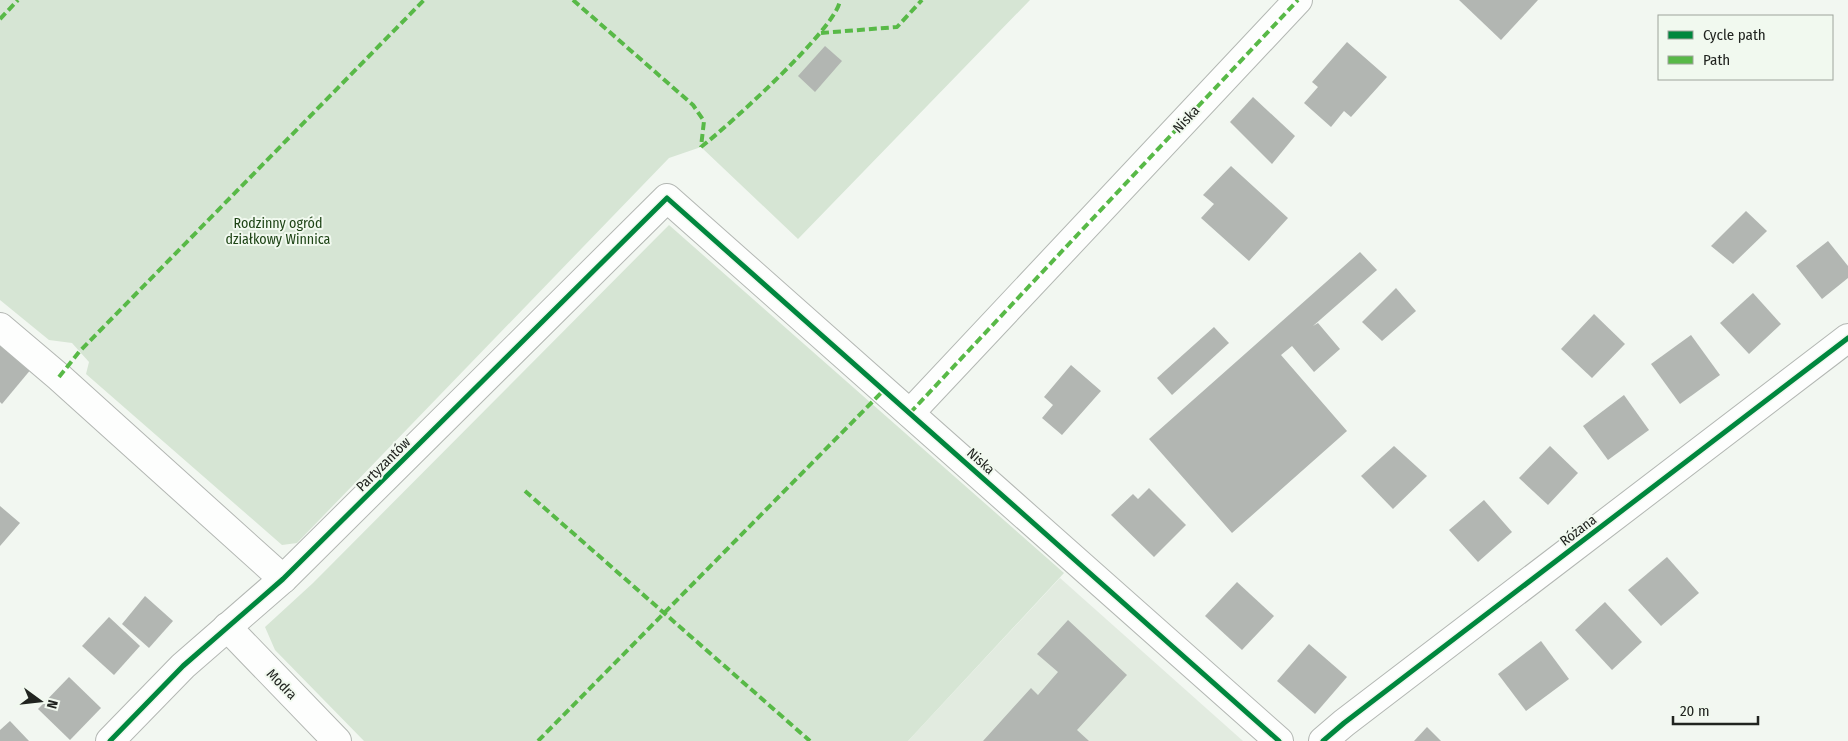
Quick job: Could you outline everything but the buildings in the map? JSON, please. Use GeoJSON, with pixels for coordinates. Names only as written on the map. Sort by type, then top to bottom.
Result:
{"type":"FeatureCollection","features":[{"type":"Feature","properties":{"kind":"street","name":"Niska"},"geometry":{"type":"LineString","coordinates":[[910,413],[1298,0]]}},
{"type":"Feature","properties":{"kind":"street","name":"Niska"},"geometry":{"type":"LineString","coordinates":[[667,198],[1279,741]]}},
{"type":"Feature","properties":{"kind":"street","name":"Partyzantów"},"geometry":{"type":"LineString","coordinates":[[110,741],[183,666],[283,579],[667,198]]}},
{"type":"Feature","properties":{"kind":"street"},"geometry":{"type":"LineString","coordinates":[[0,327],[59,377],[283,579]]}},
{"type":"Feature","properties":{"kind":"street","name":"Różana"},"geometry":{"type":"LineString","coordinates":[[1323,741],[1848,338]]}},
{"type":"Feature","properties":{"kind":"street","name":"Modra"},"geometry":{"type":"LineString","coordinates":[[226,627],[337,741]]}},
{"type":"Feature","properties":{"kind":"shaded area"},"geometry":{"type":"Polygon","coordinates":[[[1060,578],[1243,741],[908,741],[1060,578]]]}},
{"type":"Feature","properties":{"kind":"green space","name":"Rodzinny ogród działkowy Winnica"},"geometry":{"type":"Polygon","coordinates":[[[0,0],[1030,0],[798,239],[701,147],[669,158],[297,543],[282,545],[86,374],[89,362],[72,343],[49,340],[0,300],[0,0]]]}},
{"type":"Feature","properties":{"kind":"green space"},"geometry":{"type":"Polygon","coordinates":[[[669,225],[1064,573],[908,741],[364,741],[275,650],[265,627],[313,583],[669,225]]]}},
{"type":"Feature","properties":{"kind":"marked path"},"geometry":{"type":"LineString","coordinates":[[0,19],[18,0]]}},
{"type":"Feature","properties":{"kind":"marked path"},"geometry":{"type":"LineString","coordinates":[[59,377],[79,352],[424,0]]}},
{"type":"Feature","properties":{"kind":"marked path"},"geometry":{"type":"LineString","coordinates":[[573,0],[693,105],[704,121],[701,147]]}},
{"type":"Feature","properties":{"kind":"marked path"},"geometry":{"type":"LineString","coordinates":[[701,147],[756,99],[802,53],[835,13],[840,0]]}},
{"type":"Feature","properties":{"kind":"marked path"},"geometry":{"type":"LineString","coordinates":[[821,33],[897,27],[922,0]]}},
{"type":"Feature","properties":{"kind":"marked path"},"geometry":{"type":"LineString","coordinates":[[910,413],[1298,0]]}},
{"type":"Feature","properties":{"kind":"marked path"},"geometry":{"type":"LineString","coordinates":[[538,741],[884,390]]}},
{"type":"Feature","properties":{"kind":"marked path"},"geometry":{"type":"LineString","coordinates":[[525,491],[810,741]]}},
{"type":"Feature","properties":{"kind":"cycle path"},"geometry":{"type":"LineString","coordinates":[[110,741],[183,666],[283,579],[667,198],[1279,741]]}},
{"type":"Feature","properties":{"kind":"cycle path"},"geometry":{"type":"LineString","coordinates":[[1323,741],[1848,338]]}}]}
